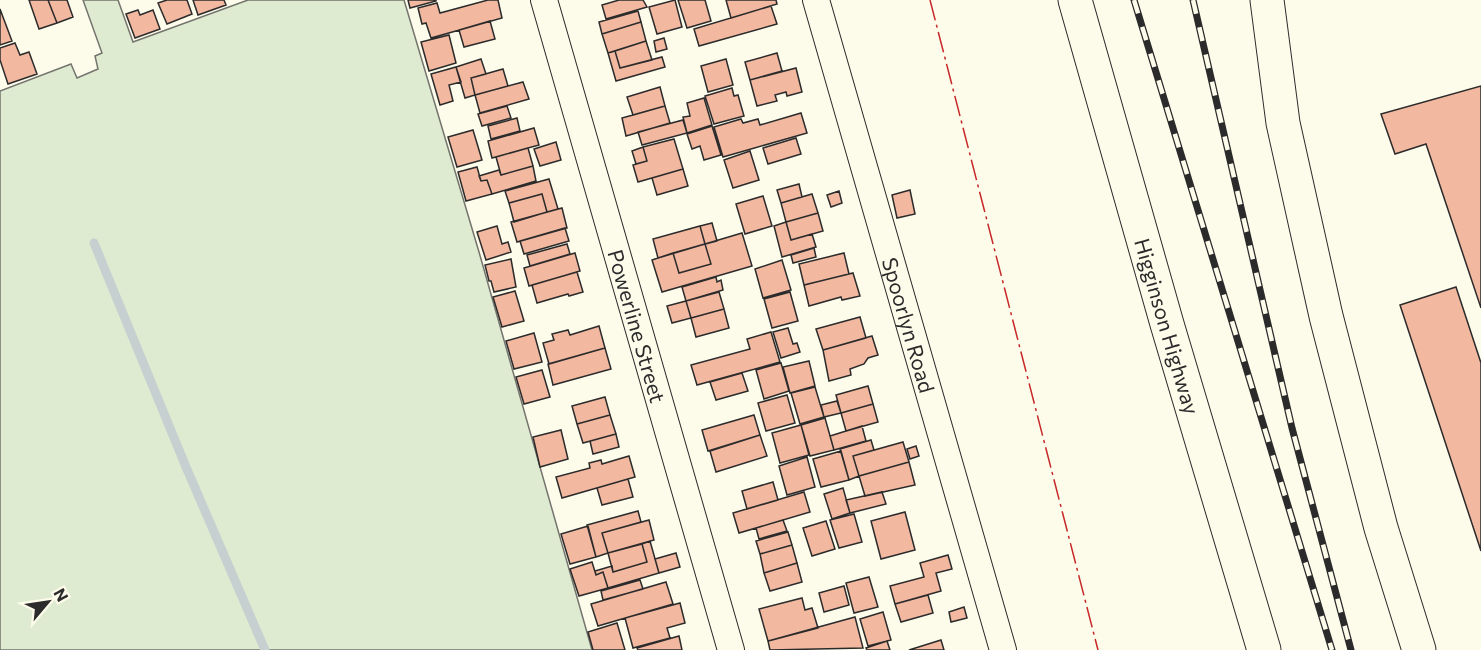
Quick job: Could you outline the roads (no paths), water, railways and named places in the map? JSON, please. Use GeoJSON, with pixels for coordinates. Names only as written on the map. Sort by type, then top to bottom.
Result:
{"type":"FeatureCollection","features":[{"type":"Feature","properties":{"kind":"highway","name":"Higginson Highway"},"geometry":{"type":"LineString","coordinates":[[1075,0],[1164,313],[1264,650]]}},
{"type":"Feature","properties":{"kind":"highway"},"geometry":{"type":"LineString","coordinates":[[1267,0],[1283,123],[1326,315],[1381,528],[1419,650]]}},
{"type":"Feature","properties":{"kind":"street","name":"Powerline Street"},"geometry":{"type":"LineString","coordinates":[[544,0],[731,650]]}},
{"type":"Feature","properties":{"kind":"street","name":"Spoorlyn Road"},"geometry":{"type":"LineString","coordinates":[[816,0],[1003,650]]}},
{"type":"Feature","properties":{"kind":"waterway"},"geometry":{"type":"LineString","coordinates":[[94,243],[186,467],[265,650]]}},
{"type":"Feature","properties":{"kind":"railway"},"geometry":{"type":"LineString","coordinates":[[1134,0],[1332,650]]}},
{"type":"Feature","properties":{"kind":"railway"},"geometry":{"type":"LineString","coordinates":[[1193,0],[1292,428],[1351,650]]}}]}
